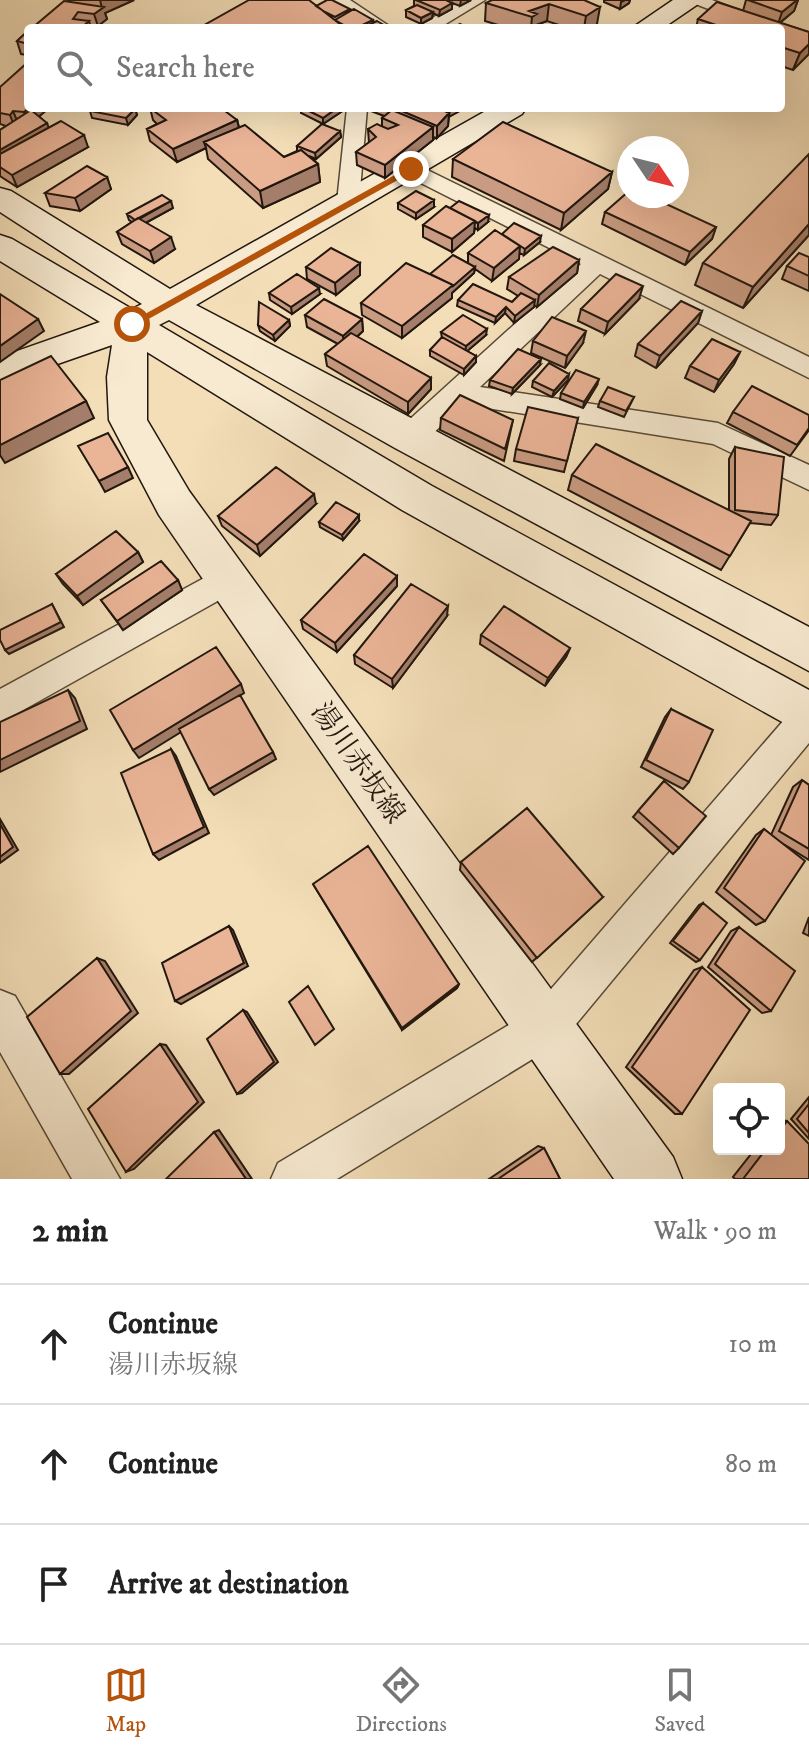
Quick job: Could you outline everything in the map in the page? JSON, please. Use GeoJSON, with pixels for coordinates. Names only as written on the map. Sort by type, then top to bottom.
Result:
{"type":"FeatureCollection","features":[{"type":"Feature","properties":{"kind":"street"},"geometry":{"type":"LineString","coordinates":[[432,24],[476,0]]}},
{"type":"Feature","properties":{"kind":"street"},"geometry":{"type":"LineString","coordinates":[[652,24],[693,0],[763,24]]}},
{"type":"Feature","properties":{"kind":"street"},"geometry":{"type":"LineString","coordinates":[[346,2],[377,24]]}},
{"type":"Feature","properties":{"kind":"street"},"geometry":{"type":"LineString","coordinates":[[348,202],[357,112]]}},
{"type":"Feature","properties":{"kind":"street"},"geometry":{"type":"LineString","coordinates":[[0,371],[151,314],[411,169],[505,112]]}},
{"type":"Feature","properties":{"kind":"street"},"geometry":{"type":"LineString","coordinates":[[411,169],[809,368]]}},
{"type":"Feature","properties":{"kind":"street"},"geometry":{"type":"LineString","coordinates":[[0,198],[151,314],[417,498],[809,716],[547,1026],[294,1179]]}},
{"type":"Feature","properties":{"kind":"street"},"geometry":{"type":"LineString","coordinates":[[0,246],[409,437],[809,650]]}},
{"type":"Feature","properties":{"kind":"street"},"geometry":{"type":"LineString","coordinates":[[409,437],[597,263]]}},
{"type":"Feature","properties":{"kind":"street","name":"湯川赤坂線"},"geometry":{"type":"LineString","coordinates":[[151,314],[126,377],[128,420],[174,503],[547,1026],[651,1179]]}},
{"type":"Feature","properties":{"kind":"street"},"geometry":{"type":"LineString","coordinates":[[454,393],[718,434],[809,478]]}},
{"type":"Feature","properties":{"kind":"street"},"geometry":{"type":"LineString","coordinates":[[0,707],[228,579]]}},
{"type":"Feature","properties":{"kind":"street"},"geometry":{"type":"LineString","coordinates":[[0,1011],[97,1179]]}},
{"type":"Feature","properties":{"kind":"building"},"geometry":{"type":"Polygon","coordinates":[[[249,0],[309,0],[340,24],[206,24],[249,0]]]}},
{"type":"Feature","properties":{"kind":"building"},"geometry":{"type":"Polygon","coordinates":[[[327,0],[350,9],[335,17],[316,6],[327,0]]]}},
{"type":"Feature","properties":{"kind":"building"},"geometry":{"type":"Polygon","coordinates":[[[416,0],[446,0],[452,3],[440,10],[416,0]]]}},
{"type":"Feature","properties":{"kind":"building"},"geometry":{"type":"Polygon","coordinates":[[[492,0],[584,0],[600,7],[586,16],[549,4],[529,11],[537,14],[532,17],[486,3],[492,0]]]}},
{"type":"Feature","properties":{"kind":"building"},"geometry":{"type":"Polygon","coordinates":[[[748,0],[797,0],[782,12],[748,0]]]}},
{"type":"Feature","properties":{"kind":"building"},"geometry":{"type":"Polygon","coordinates":[[[64,1],[104,7],[94,14],[78,12],[73,19],[89,21],[86,24],[37,24],[64,1]]]}},
{"type":"Feature","properties":{"kind":"building"},"geometry":{"type":"Polygon","coordinates":[[[717,2],[784,24],[713,24],[698,19],[717,2]]]}},
{"type":"Feature","properties":{"kind":"building"},"geometry":{"type":"Polygon","coordinates":[[[417,5],[433,12],[421,18],[406,10],[417,5]]]}},
{"type":"Feature","properties":{"kind":"building"},"geometry":{"type":"Polygon","coordinates":[[[354,9],[373,20],[364,24],[342,24],[335,20],[354,9]]]}},
{"type":"Feature","properties":{"kind":"building"},"geometry":{"type":"Polygon","coordinates":[[[785,24],[809,32],[809,44],[800,53],[785,48],[785,24]]]}},
{"type":"Feature","properties":{"kind":"building"},"geometry":{"type":"Polygon","coordinates":[[[24,66],[24,112],[13,111],[10,115],[0,113],[0,87],[24,66]]]}},
{"type":"Feature","properties":{"kind":"building"},"geometry":{"type":"Polygon","coordinates":[[[28,112],[33,112],[47,123],[0,150],[0,130],[28,112]]]}},
{"type":"Feature","properties":{"kind":"building"},"geometry":{"type":"Polygon","coordinates":[[[95,112],[132,112],[126,118],[95,112]]]}},
{"type":"Feature","properties":{"kind":"building"},"geometry":{"type":"Polygon","coordinates":[[[155,112],[226,112],[237,120],[173,149],[147,129],[166,120],[155,112]]]}},
{"type":"Feature","properties":{"kind":"building"},"geometry":{"type":"Polygon","coordinates":[[[311,112],[331,112],[323,118],[311,112]]]}},
{"type":"Feature","properties":{"kind":"building"},"geometry":{"type":"Polygon","coordinates":[[[390,112],[397,112],[433,127],[385,165],[356,152],[376,137],[368,129],[377,124],[388,129],[398,125],[382,118],[390,112]]]}},
{"type":"Feature","properties":{"kind":"building"},"geometry":{"type":"Polygon","coordinates":[[[404,112],[449,113],[437,126],[404,112]]]}},
{"type":"Feature","properties":{"kind":"building"},"geometry":{"type":"Polygon","coordinates":[[[61,121],[84,135],[12,175],[0,167],[0,154],[61,121]]]}},
{"type":"Feature","properties":{"kind":"building"},"geometry":{"type":"Polygon","coordinates":[[[503,122],[612,172],[564,213],[453,159],[503,122]]]}},
{"type":"Feature","properties":{"kind":"building"},"geometry":{"type":"Polygon","coordinates":[[[322,124],[340,131],[315,153],[297,146],[322,124]]]}},
{"type":"Feature","properties":{"kind":"building"},"geometry":{"type":"Polygon","coordinates":[[[245,125],[284,157],[301,150],[318,164],[260,191],[204,142],[245,125]]]}},
{"type":"Feature","properties":{"kind":"building"},"geometry":{"type":"Polygon","coordinates":[[[809,154],[809,224],[753,287],[703,263],[809,154]]]}},
{"type":"Feature","properties":{"kind":"building"},"geometry":{"type":"Polygon","coordinates":[[[87,166],[107,177],[75,198],[45,193],[87,166]]]}},
{"type":"Feature","properties":{"kind":"building"},"geometry":{"type":"Polygon","coordinates":[[[416,191],[434,200],[416,213],[398,203],[416,191]]]}},
{"type":"Feature","properties":{"kind":"building"},"geometry":{"type":"Polygon","coordinates":[[[162,195],[171,201],[135,220],[127,214],[162,195]]]}},
{"type":"Feature","properties":{"kind":"building"},"geometry":{"type":"Polygon","coordinates":[[[459,201],[489,215],[478,223],[450,208],[459,201]]]}},
{"type":"Feature","properties":{"kind":"building"},"geometry":{"type":"Polygon","coordinates":[[[617,202],[617,208],[675,208],[716,227],[690,252],[605,212],[617,202]]]}},
{"type":"Feature","properties":{"kind":"building"},"geometry":{"type":"Polygon","coordinates":[[[446,206],[475,221],[452,239],[423,225],[446,206]]]}},
{"type":"Feature","properties":{"kind":"building"},"geometry":{"type":"Polygon","coordinates":[[[138,218],[171,237],[150,251],[117,232],[138,218]]]}},
{"type":"Feature","properties":{"kind":"building"},"geometry":{"type":"Polygon","coordinates":[[[514,223],[541,236],[525,249],[502,234],[514,223]]]}},
{"type":"Feature","properties":{"kind":"building"},"geometry":{"type":"Polygon","coordinates":[[[495,230],[520,246],[494,268],[468,253],[495,230]]]}},
{"type":"Feature","properties":{"kind":"building"},"geometry":{"type":"Polygon","coordinates":[[[553,247],[579,260],[539,295],[509,277],[553,247]]]}},
{"type":"Feature","properties":{"kind":"building"},"geometry":{"type":"Polygon","coordinates":[[[331,248],[360,263],[335,283],[306,267],[331,248]]]}},
{"type":"Feature","properties":{"kind":"building"},"geometry":{"type":"Polygon","coordinates":[[[799,253],[809,257],[809,276],[787,266],[799,253]]]}},
{"type":"Feature","properties":{"kind":"building"},"geometry":{"type":"Polygon","coordinates":[[[453,255],[475,267],[452,287],[430,274],[453,255]]]}},
{"type":"Feature","properties":{"kind":"building"},"geometry":{"type":"Polygon","coordinates":[[[406,263],[453,285],[402,326],[361,303],[406,263]]]}},
{"type":"Feature","properties":{"kind":"building"},"geometry":{"type":"Polygon","coordinates":[[[297,274],[319,288],[291,307],[269,293],[297,274]]]}},
{"type":"Feature","properties":{"kind":"building"},"geometry":{"type":"Polygon","coordinates":[[[616,274],[643,286],[608,322],[581,309],[616,274]]]}},
{"type":"Feature","properties":{"kind":"building"},"geometry":{"type":"Polygon","coordinates":[[[473,284],[512,302],[521,293],[535,300],[515,316],[506,307],[496,317],[458,300],[473,284]]]}},
{"type":"Feature","properties":{"kind":"building"},"geometry":{"type":"Polygon","coordinates":[[[0,294],[38,319],[0,346],[0,294]]]}},
{"type":"Feature","properties":{"kind":"building"},"geometry":{"type":"Polygon","coordinates":[[[324,299],[362,319],[343,336],[305,315],[324,299]]]}},
{"type":"Feature","properties":{"kind":"building"},"geometry":{"type":"Polygon","coordinates":[[[681,301],[702,311],[660,356],[638,344],[681,301]]]}},
{"type":"Feature","properties":{"kind":"building"},"geometry":{"type":"Polygon","coordinates":[[[259,302],[289,320],[273,335],[258,325],[259,302]]]}},
{"type":"Feature","properties":{"kind":"building"},"geometry":{"type":"Polygon","coordinates":[[[463,315],[487,329],[466,346],[441,332],[463,315]]]}},
{"type":"Feature","properties":{"kind":"building"},"geometry":{"type":"Polygon","coordinates":[[[552,317],[586,331],[567,356],[533,341],[552,317]]]}},
{"type":"Feature","properties":{"kind":"building"},"geometry":{"type":"Polygon","coordinates":[[[351,333],[431,378],[408,402],[325,354],[351,333]]]}},
{"type":"Feature","properties":{"kind":"building"},"geometry":{"type":"Polygon","coordinates":[[[442,337],[476,356],[464,369],[430,350],[442,337]]]}},
{"type":"Feature","properties":{"kind":"building"},"geometry":{"type":"Polygon","coordinates":[[[712,339],[740,352],[719,380],[690,366],[712,339]]]}},
{"type":"Feature","properties":{"kind":"building"},"geometry":{"type":"Polygon","coordinates":[[[518,349],[541,359],[513,388],[490,380],[518,349]]]}},
{"type":"Feature","properties":{"kind":"building"},"geometry":{"type":"Polygon","coordinates":[[[51,356],[86,401],[0,445],[0,380],[51,356]]]}},
{"type":"Feature","properties":{"kind":"building"},"geometry":{"type":"Polygon","coordinates":[[[549,363],[569,374],[554,391],[533,381],[549,363]]]}},
{"type":"Feature","properties":{"kind":"building"},"geometry":{"type":"Polygon","coordinates":[[[576,370],[599,379],[584,402],[561,393],[576,370]]]}},
{"type":"Feature","properties":{"kind":"building"},"geometry":{"type":"Polygon","coordinates":[[[752,386],[809,415],[809,428],[797,445],[733,412],[752,386]]]}},
{"type":"Feature","properties":{"kind":"building"},"geometry":{"type":"Polygon","coordinates":[[[608,387],[634,397],[626,411],[600,401],[608,387]]]}},
{"type":"Feature","properties":{"kind":"building"},"geometry":{"type":"Polygon","coordinates":[[[460,395],[513,420],[505,449],[441,418],[460,395]]]}},
{"type":"Feature","properties":{"kind":"building"},"geometry":{"type":"Polygon","coordinates":[[[528,407],[578,418],[567,461],[516,449],[528,407]]]}},
{"type":"Feature","properties":{"kind":"building"},"geometry":{"type":"Polygon","coordinates":[[[108,433],[128,467],[99,481],[78,446],[108,433]]]}},
{"type":"Feature","properties":{"kind":"building"},"geometry":{"type":"Polygon","coordinates":[[[596,444],[751,521],[730,556],[572,475],[596,444]]]}},
{"type":"Feature","properties":{"kind":"building"},"geometry":{"type":"Polygon","coordinates":[[[735,447],[784,457],[778,515],[735,510],[735,447]]]}},
{"type":"Feature","properties":{"kind":"building"},"geometry":{"type":"Polygon","coordinates":[[[276,467],[314,494],[257,545],[218,516],[276,467]]]}},
{"type":"Feature","properties":{"kind":"building"},"geometry":{"type":"Polygon","coordinates":[[[336,502],[359,515],[342,535],[319,522],[336,502]]]}},
{"type":"Feature","properties":{"kind":"building"},"geometry":{"type":"Polygon","coordinates":[[[116,531],[138,552],[77,596],[56,574],[116,531]]]}},
{"type":"Feature","properties":{"kind":"building"},"geometry":{"type":"Polygon","coordinates":[[[364,554],[397,576],[335,643],[301,620],[364,554]]]}},
{"type":"Feature","properties":{"kind":"building"},"geometry":{"type":"Polygon","coordinates":[[[161,561],[178,580],[117,621],[101,600],[161,561]]]}},
{"type":"Feature","properties":{"kind":"building"},"geometry":{"type":"Polygon","coordinates":[[[411,584],[448,606],[392,679],[354,655],[411,584]]]}},
{"type":"Feature","properties":{"kind":"building"},"geometry":{"type":"Polygon","coordinates":[[[52,604],[61,622],[5,650],[0,640],[0,630],[52,604]]]}},
{"type":"Feature","properties":{"kind":"building"},"geometry":{"type":"Polygon","coordinates":[[[504,606],[570,648],[548,678],[481,635],[504,606]]]}},
{"type":"Feature","properties":{"kind":"building"},"geometry":{"type":"Polygon","coordinates":[[[216,647],[241,684],[133,750],[110,710],[216,647]]]}},
{"type":"Feature","properties":{"kind":"building"},"geometry":{"type":"Polygon","coordinates":[[[68,690],[80,721],[0,760],[0,722],[68,690]]]}},
{"type":"Feature","properties":{"kind":"building"},"geometry":{"type":"Polygon","coordinates":[[[240,695],[273,752],[209,789],[179,729],[240,695]]]}},
{"type":"Feature","properties":{"kind":"building"},"geometry":{"type":"Polygon","coordinates":[[[671,709],[713,730],[689,782],[646,760],[671,709]]]}},
{"type":"Feature","properties":{"kind":"building"},"geometry":{"type":"Polygon","coordinates":[[[171,749],[204,827],[153,854],[121,773],[171,749]]]}},
{"type":"Feature","properties":{"kind":"building"},"geometry":{"type":"Polygon","coordinates":[[[802,780],[809,785],[809,849],[779,831],[802,780]]]}},
{"type":"Feature","properties":{"kind":"building"},"geometry":{"type":"Polygon","coordinates":[[[664,781],[706,816],[679,848],[638,811],[664,781]]]}},
{"type":"Feature","properties":{"kind":"building"},"geometry":{"type":"Polygon","coordinates":[[[527,808],[603,897],[537,958],[461,862],[527,808]]]}},
{"type":"Feature","properties":{"kind":"building"},"geometry":{"type":"Polygon","coordinates":[[[0,824],[13,847],[0,857],[0,824]]]}},
{"type":"Feature","properties":{"kind":"building"},"geometry":{"type":"Polygon","coordinates":[[[764,829],[805,861],[765,921],[724,888],[764,829]]]}},
{"type":"Feature","properties":{"kind":"building"},"geometry":{"type":"Polygon","coordinates":[[[368,846],[459,984],[402,1028],[313,884],[368,846]]]}},
{"type":"Feature","properties":{"kind":"building"},"geometry":{"type":"Polygon","coordinates":[[[703,903],[727,923],[700,960],[673,941],[703,903]]]}},
{"type":"Feature","properties":{"kind":"building"},"geometry":{"type":"Polygon","coordinates":[[[229,926],[244,963],[175,1001],[162,963],[229,926]]]}},
{"type":"Feature","properties":{"kind":"building"},"geometry":{"type":"Polygon","coordinates":[[[739,927],[795,971],[771,1011],[715,964],[739,927]]]}},
{"type":"Feature","properties":{"kind":"building"},"geometry":{"type":"Polygon","coordinates":[[[97,958],[131,1011],[60,1074],[27,1017],[97,958]]]}},
{"type":"Feature","properties":{"kind":"building"},"geometry":{"type":"Polygon","coordinates":[[[702,967],[750,1010],[682,1114],[632,1067],[702,967]]]}},
{"type":"Feature","properties":{"kind":"building"},"geometry":{"type":"Polygon","coordinates":[[[308,986],[334,1029],[315,1045],[289,1002],[308,986]]]}},
{"type":"Feature","properties":{"kind":"building"},"geometry":{"type":"Polygon","coordinates":[[[243,1010],[274,1062],[237,1094],[207,1039],[243,1010]]]}},
{"type":"Feature","properties":{"kind":"building"},"geometry":{"type":"Polygon","coordinates":[[[160,1044],[198,1102],[126,1172],[88,1109],[160,1044]]]}},
{"type":"Feature","properties":{"kind":"building"},"geometry":{"type":"Polygon","coordinates":[[[809,1104],[809,1133],[797,1119],[809,1104]]]}},
{"type":"Feature","properties":{"kind":"building"},"geometry":{"type":"Polygon","coordinates":[[[787,1121],[809,1144],[809,1179],[743,1179],[761,1155],[785,1155],[787,1121]]]}},
{"type":"Feature","properties":{"kind":"building"},"geometry":{"type":"Polygon","coordinates":[[[214,1132],[246,1179],[166,1179],[214,1132]]]}},
{"type":"Feature","properties":{"kind":"building"},"geometry":{"type":"Polygon","coordinates":[[[544,1148],[560,1179],[498,1179],[544,1148]]]}},
{"type":"Feature","properties":{"kind":"route"},"geometry":{"type":"LineString","coordinates":[[132,324],[411,169]]}}]}
